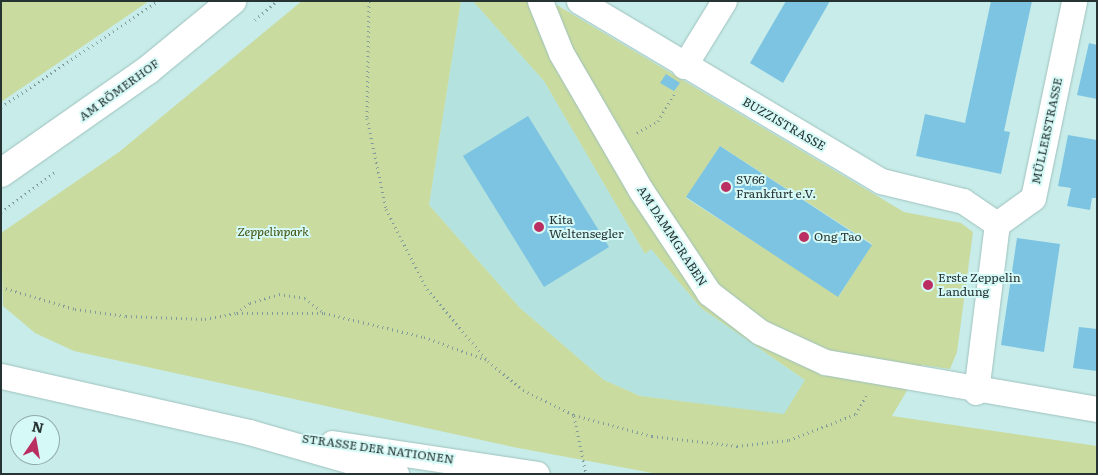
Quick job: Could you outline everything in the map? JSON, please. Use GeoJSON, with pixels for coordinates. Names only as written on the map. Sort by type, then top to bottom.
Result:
{"type":"FeatureCollection","features":[{"type":"Feature","properties":{"kind":"main road","name":"AM RÖMERHOF"},"geometry":{"type":"LineString","coordinates":[[1,173],[148,70],[232,1]]}},
{"type":"Feature","properties":{"kind":"street","name":"AM DAMMGRABEN"},"geometry":{"type":"LineString","coordinates":[[540,1],[561,53],[615,147],[709,293],[760,332],[825,362],[976,392],[1097,409]]}},
{"type":"Feature","properties":{"kind":"street","name":"BUZZISTRASSE"},"geometry":{"type":"LineString","coordinates":[[580,1],[687,67],[881,181],[963,200],[996,224]]}},
{"type":"Feature","properties":{"kind":"street"},"geometry":{"type":"LineString","coordinates":[[687,67],[724,1]]}},
{"type":"Feature","properties":{"kind":"street","name":"MÜLLERSTRASSE"},"geometry":{"type":"LineString","coordinates":[[996,224],[1033,198],[1074,1]]}},
{"type":"Feature","properties":{"kind":"street"},"geometry":{"type":"LineString","coordinates":[[976,392],[996,224]]}},
{"type":"Feature","properties":{"kind":"street","name":"STRASSE DER NATIONEN"},"geometry":{"type":"LineString","coordinates":[[1,376],[249,432],[396,474]]}},
{"type":"Feature","properties":{"kind":"street","name":"STRASSE DER NATIONEN"},"geometry":{"type":"LineString","coordinates":[[249,432],[537,474]]}},
{"type":"Feature","properties":{"kind":"path"},"geometry":{"type":"LineString","coordinates":[[1,107],[158,1]]}},
{"type":"Feature","properties":{"kind":"path"},"geometry":{"type":"LineString","coordinates":[[369,1],[367,118],[386,209],[427,289],[488,361],[523,390],[574,415],[652,436],[737,446],[789,440],[856,414],[879,373]]}},
{"type":"Feature","properties":{"kind":"path"},"geometry":{"type":"LineString","coordinates":[[615,147],[658,121],[687,67]]}},
{"type":"Feature","properties":{"kind":"path"},"geometry":{"type":"LineString","coordinates":[[1,287],[75,309],[126,316],[205,319],[237,313],[324,313],[424,337],[488,361]]}},
{"type":"Feature","properties":{"kind":"path"},"geometry":{"type":"LineString","coordinates":[[237,313],[250,303],[279,294],[305,298],[324,313]]}},
{"type":"Feature","properties":{"kind":"path"},"geometry":{"type":"LineString","coordinates":[[574,415],[586,474]]}},
{"type":"Feature","properties":{"kind":"shaded area","name":"Kita Weltensegler"},"geometry":{"type":"Polygon","coordinates":[[[461,1],[473,1],[544,81],[645,254],[651,249],[701,308],[805,380],[784,415],[640,396],[604,380],[520,308],[429,205],[461,1]]]}},
{"type":"Feature","properties":{"kind":"green space"},"geometry":{"type":"Polygon","coordinates":[[[1,1],[149,1],[1,102],[1,1]]]}},
{"type":"Feature","properties":{"kind":"green space","name":"Zeppelinpark"},"geometry":{"type":"Polygon","coordinates":[[[302,1],[461,1],[429,205],[520,308],[604,380],[640,396],[784,414],[805,380],[701,308],[651,249],[645,254],[544,81],[473,1],[550,1],[904,212],[961,223],[973,232],[957,352],[950,369],[922,365],[892,416],[1097,446],[1097,474],[658,474],[513,447],[74,351],[35,333],[3,306],[1,233],[119,152],[302,1]],[[720,146],[686,198],[839,296],[872,244],[720,146]]]}},
{"type":"Feature","properties":{"kind":"building"},"geometry":{"type":"Polygon","coordinates":[[[786,1],[830,1],[783,83],[750,63],[786,1]]]}},
{"type":"Feature","properties":{"kind":"building"},"geometry":{"type":"Polygon","coordinates":[[[991,1],[1032,1],[1004,131],[1010,132],[1001,174],[916,156],[925,114],[965,123],[991,1]]]}},
{"type":"Feature","properties":{"kind":"building"},"geometry":{"type":"Polygon","coordinates":[[[1089,43],[1097,45],[1097,99],[1077,95],[1089,43]]]}},
{"type":"Feature","properties":{"kind":"building"},"geometry":{"type":"Polygon","coordinates":[[[666,74],[680,83],[674,91],[660,83],[666,74]]]}},
{"type":"Feature","properties":{"kind":"building"},"geometry":{"type":"Polygon","coordinates":[[[528,116],[609,247],[544,287],[463,156],[528,116]]]}},
{"type":"Feature","properties":{"kind":"building"},"geometry":{"type":"Polygon","coordinates":[[[1068,135],[1097,140],[1097,198],[1092,198],[1090,210],[1067,206],[1071,188],[1058,186],[1068,135]]]}},
{"type":"Feature","properties":{"kind":"building","name":"Ong Tao"},"geometry":{"type":"Polygon","coordinates":[[[720,146],[872,245],[838,297],[686,197],[720,146]]]}},
{"type":"Feature","properties":{"kind":"building"},"geometry":{"type":"Polygon","coordinates":[[[1017,238],[1060,244],[1044,352],[1001,345],[1017,238]]]}},
{"type":"Feature","properties":{"kind":"building"},"geometry":{"type":"Polygon","coordinates":[[[1079,327],[1097,329],[1097,371],[1073,368],[1079,327]]]}},
{"type":"Feature","properties":{"kind":"place","name":"SV66 Frankfurt e.V."},"geometry":{"type":"Point","coordinates":[726,187]}},
{"type":"Feature","properties":{"kind":"place","name":"Kita Weltensegler"},"geometry":{"type":"Point","coordinates":[539,227]}},
{"type":"Feature","properties":{"kind":"place","name":"Ong Tao"},"geometry":{"type":"Point","coordinates":[804,237]}},
{"type":"Feature","properties":{"kind":"place","name":"Erste Zeppelin Landung"},"geometry":{"type":"Point","coordinates":[928,285]}}]}
